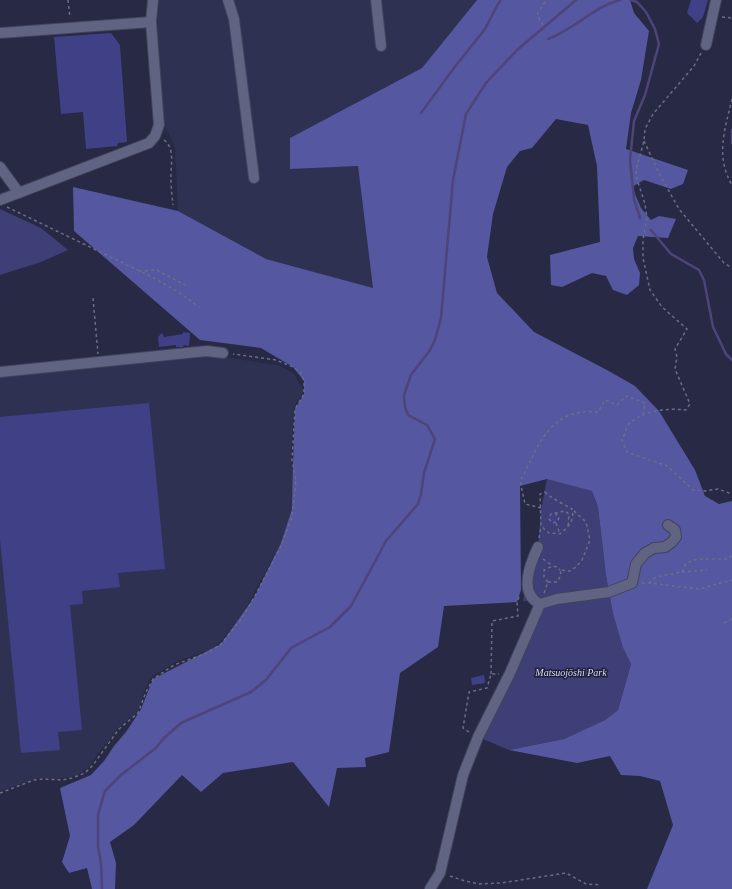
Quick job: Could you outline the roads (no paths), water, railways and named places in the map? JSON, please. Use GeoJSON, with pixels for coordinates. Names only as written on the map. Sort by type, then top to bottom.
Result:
{"type":"FeatureCollection","features":[{"type":"Feature","properties":{"kind":"street"},"geometry":{"type":"LineString","coordinates":[[0,200],[149,143],[155,136],[159,125],[151,22],[153,0]]}},
{"type":"Feature","properties":{"kind":"street"},"geometry":{"type":"LineString","coordinates":[[228,0],[234,19],[254,178]]}},
{"type":"Feature","properties":{"kind":"street"},"geometry":{"type":"LineString","coordinates":[[376,0],[381,46]]}},
{"type":"Feature","properties":{"kind":"street"},"geometry":{"type":"LineString","coordinates":[[706,45],[716,0]]}},
{"type":"Feature","properties":{"kind":"street"},"geometry":{"type":"LineString","coordinates":[[0,33],[151,22]]}},
{"type":"Feature","properties":{"kind":"street"},"geometry":{"type":"LineString","coordinates":[[0,167],[19,193]]}},
{"type":"Feature","properties":{"kind":"street"},"geometry":{"type":"LineString","coordinates":[[0,372],[207,351],[223,353]]}},
{"type":"Feature","properties":{"kind":"street"},"geometry":{"type":"LineString","coordinates":[[538,547],[531,562],[528,578],[530,596],[534,601],[540,604],[556,599],[609,592],[632,583],[636,564],[645,553],[654,548],[665,547],[676,537],[676,530],[668,525]]}},
{"type":"Feature","properties":{"kind":"street"},"geometry":{"type":"LineString","coordinates":[[430,889],[440,873],[463,775],[478,737],[510,673],[540,604]]}},
{"type":"Feature","properties":{"kind":"waterway"},"geometry":{"type":"LineString","coordinates":[[421,113],[485,29],[501,0]]}},
{"type":"Feature","properties":{"kind":"waterway"},"geometry":{"type":"LineString","coordinates":[[102,889],[101,863],[98,847],[98,815],[105,791],[121,775],[156,748],[164,738],[181,723],[251,692],[266,680],[291,648],[330,627],[351,606],[386,541],[418,504],[424,473],[435,439],[427,425],[408,415],[405,407],[404,395],[411,375],[430,350],[435,340],[441,318],[453,180],[466,114],[486,83],[517,50],[576,0]]}},
{"type":"Feature","properties":{"kind":"waterway"},"geometry":{"type":"LineString","coordinates":[[548,39],[566,30],[610,3],[620,0]]}},
{"type":"Feature","properties":{"kind":"waterway"},"geometry":{"type":"LineString","coordinates":[[631,0],[637,2],[646,12],[655,29],[659,44],[645,95],[634,121],[630,160],[634,199],[640,218]]}},
{"type":"Feature","properties":{"kind":"waterway"},"geometry":{"type":"LineString","coordinates":[[732,130],[732,143]]}},
{"type":"Feature","properties":{"kind":"waterway"},"geometry":{"type":"LineString","coordinates":[[651,230],[671,254],[699,270],[704,280],[713,327],[726,354],[732,360]]}},
{"type":"Feature","properties":{"kind":"park label","name":"Matsuojōshi Park"},"geometry":{"type":"Point","coordinates":[571,672]}}]}
